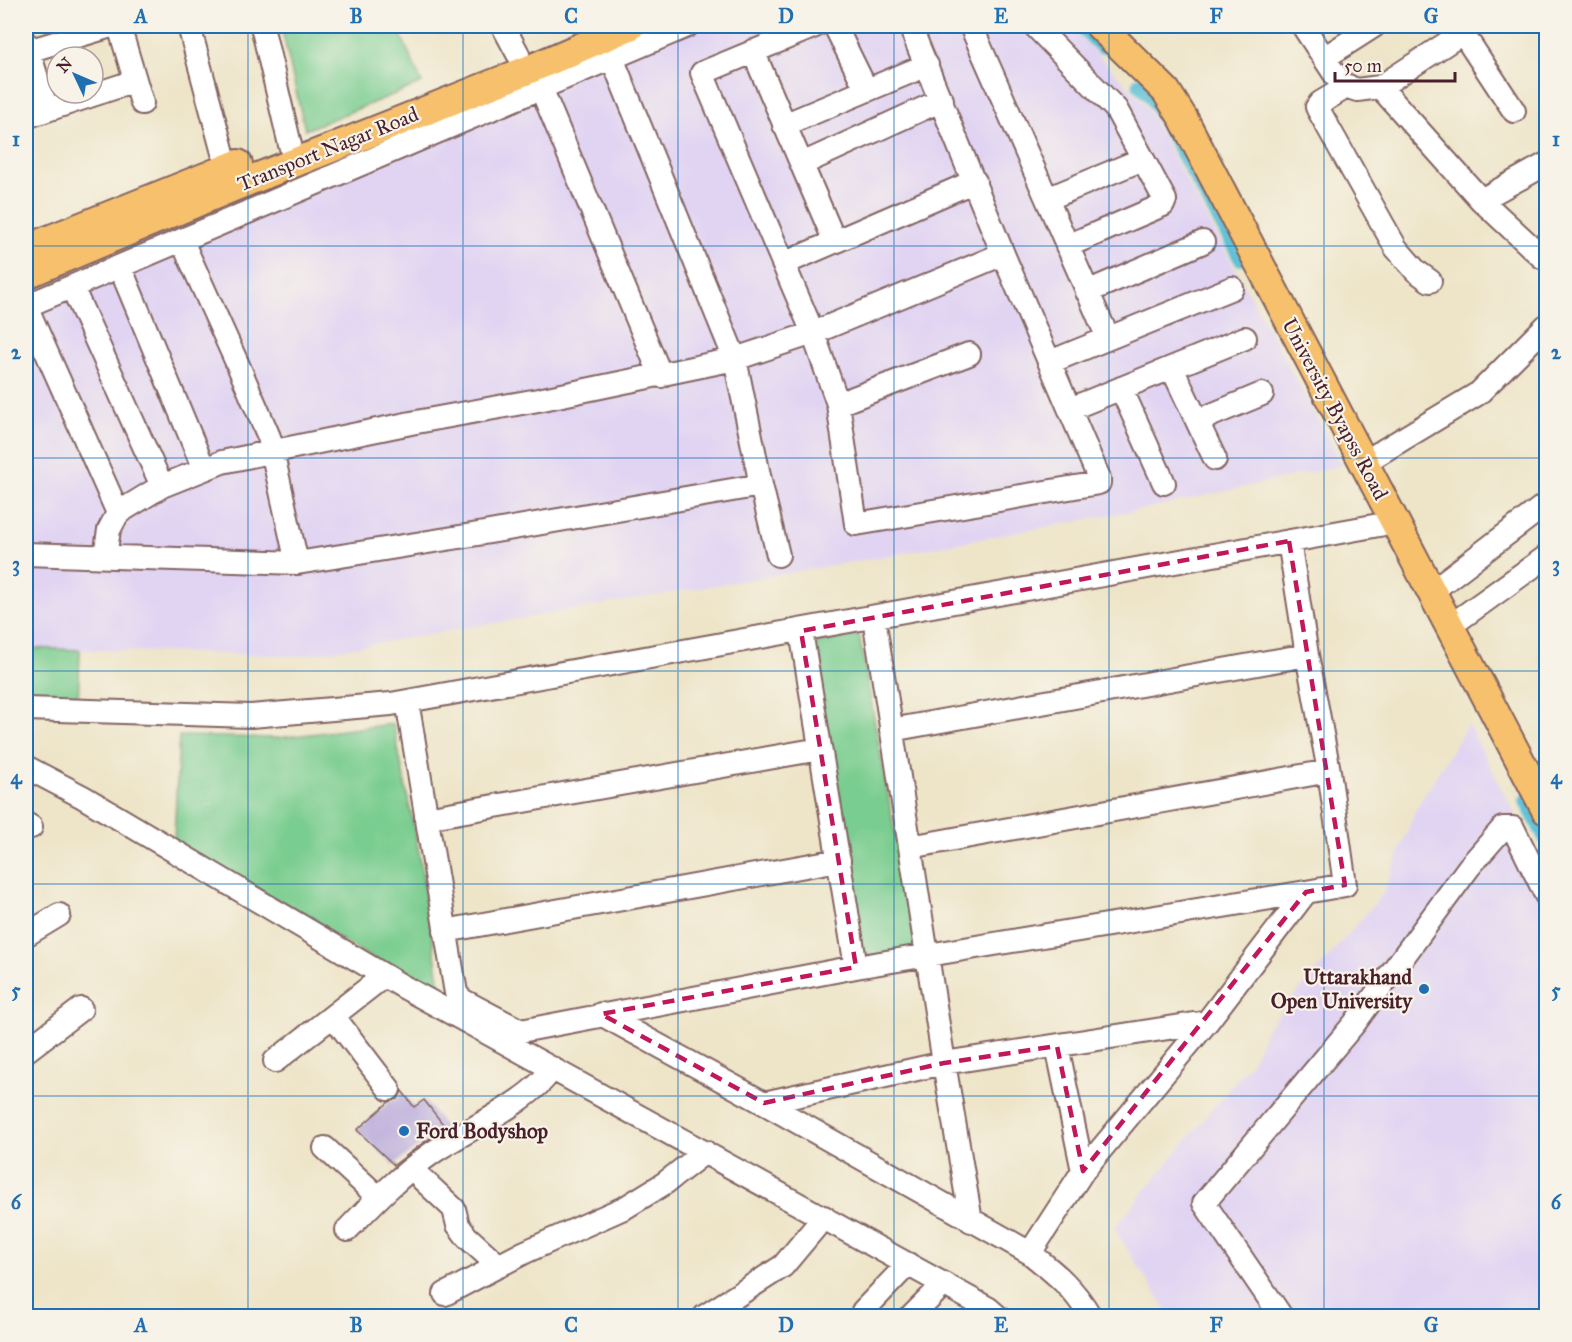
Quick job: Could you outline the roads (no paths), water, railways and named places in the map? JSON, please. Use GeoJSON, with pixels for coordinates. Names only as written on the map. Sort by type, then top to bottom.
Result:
{"type":"FeatureCollection","features":[{"type":"Feature","properties":{"kind":"main road","name":"Transport Nagar Road"},"geometry":{"type":"LineString","coordinates":[[26,274],[230,178],[290,145],[346,133],[518,54],[586,26]]}},
{"type":"Feature","properties":{"kind":"main road","name":"Transport Nagar Road"},"geometry":{"type":"LineString","coordinates":[[26,249],[528,70],[630,26]]}},
{"type":"Feature","properties":{"kind":"main road","name":"University Byapss Road"},"geometry":{"type":"LineString","coordinates":[[1100,26],[1166,91],[1183,118],[1363,463],[1387,523],[1432,591],[1546,810]]}},
{"type":"Feature","properties":{"kind":"street"},"geometry":{"type":"LineString","coordinates":[[61,105],[36,114],[27,47],[75,40],[111,26]]}},
{"type":"Feature","properties":{"kind":"street"},"geometry":{"type":"LineString","coordinates":[[119,26],[142,103]]}},
{"type":"Feature","properties":{"kind":"street"},"geometry":{"type":"LineString","coordinates":[[189,26],[230,178]]}},
{"type":"Feature","properties":{"kind":"street"},"geometry":{"type":"LineString","coordinates":[[262,26],[290,145]]}},
{"type":"Feature","properties":{"kind":"street"},"geometry":{"type":"LineString","coordinates":[[503,26],[518,54]]}},
{"type":"Feature","properties":{"kind":"street"},"geometry":{"type":"LineString","coordinates":[[118,513],[26,306],[687,26]]}},
{"type":"Feature","properties":{"kind":"street"},"geometry":{"type":"LineString","coordinates":[[815,26],[702,74],[813,333],[838,404],[856,524],[1099,483],[1099,478],[1003,254],[927,65],[918,28]]}},
{"type":"Feature","properties":{"kind":"street"},"geometry":{"type":"LineString","coordinates":[[835,26],[866,89]]}},
{"type":"Feature","properties":{"kind":"street"},"geometry":{"type":"LineString","coordinates":[[971,26],[1108,338]]}},
{"type":"Feature","properties":{"kind":"street"},"geometry":{"type":"LineString","coordinates":[[1035,26],[1116,109],[1165,200],[1163,205],[1067,246]]}},
{"type":"Feature","properties":{"kind":"street"},"geometry":{"type":"LineString","coordinates":[[1304,26],[1342,85],[1357,90],[1380,87],[1467,29],[1514,111]]}},
{"type":"Feature","properties":{"kind":"street"},"geometry":{"type":"LineString","coordinates":[[1324,58],[1374,26]]}},
{"type":"Feature","properties":{"kind":"street"},"geometry":{"type":"LineString","coordinates":[[753,51],[835,242]]}},
{"type":"Feature","properties":{"kind":"street"},"geometry":{"type":"LineString","coordinates":[[612,58],[735,359],[778,555]]}},
{"type":"Feature","properties":{"kind":"street"},"geometry":{"type":"LineString","coordinates":[[784,125],[927,65]]}},
{"type":"Feature","properties":{"kind":"street"},"geometry":{"type":"LineString","coordinates":[[105,90],[135,81]]}},
{"type":"Feature","properties":{"kind":"street"},"geometry":{"type":"LineString","coordinates":[[1347,87],[1317,107],[1396,248],[1416,271],[1430,281]]}},
{"type":"Feature","properties":{"kind":"street"},"geometry":{"type":"LineString","coordinates":[[1380,87],[1481,200],[1542,257]]}},
{"type":"Feature","properties":{"kind":"street"},"geometry":{"type":"LineString","coordinates":[[541,88],[660,375]]}},
{"type":"Feature","properties":{"kind":"street"},"geometry":{"type":"LineString","coordinates":[[801,164],[942,100]]}},
{"type":"Feature","properties":{"kind":"street"},"geometry":{"type":"LineString","coordinates":[[1047,199],[1143,159]]}},
{"type":"Feature","properties":{"kind":"street"},"geometry":{"type":"LineString","coordinates":[[1481,200],[1546,164]]}},
{"type":"Feature","properties":{"kind":"street"},"geometry":{"type":"LineString","coordinates":[[783,264],[975,181]]}},
{"type":"Feature","properties":{"kind":"street"},"geometry":{"type":"LineString","coordinates":[[182,241],[238,365],[273,451],[297,563]]}},
{"type":"Feature","properties":{"kind":"street"},"geometry":{"type":"LineString","coordinates":[[1087,292],[1203,242]]}},
{"type":"Feature","properties":{"kind":"street"},"geometry":{"type":"LineString","coordinates":[[105,556],[109,530],[118,513],[162,486],[222,462],[735,359],[813,333],[1003,254]]}},
{"type":"Feature","properties":{"kind":"street"},"geometry":{"type":"LineString","coordinates":[[120,267],[204,469]]}},
{"type":"Feature","properties":{"kind":"street"},"geometry":{"type":"LineString","coordinates":[[72,287],[162,486]]}},
{"type":"Feature","properties":{"kind":"street"},"geometry":{"type":"LineString","coordinates":[[1050,362],[1232,288]]}},
{"type":"Feature","properties":{"kind":"street"},"geometry":{"type":"LineString","coordinates":[[1363,463],[1479,393],[1546,326]]}},
{"type":"Feature","properties":{"kind":"street"},"geometry":{"type":"LineString","coordinates":[[1070,409],[1245,338]]}},
{"type":"Feature","properties":{"kind":"street"},"geometry":{"type":"LineString","coordinates":[[838,404],[969,354]]}},
{"type":"Feature","properties":{"kind":"street"},"geometry":{"type":"LineString","coordinates":[[1172,368],[1215,459]]}},
{"type":"Feature","properties":{"kind":"street"},"geometry":{"type":"LineString","coordinates":[[1121,388],[1164,483]]}},
{"type":"Feature","properties":{"kind":"street"},"geometry":{"type":"LineString","coordinates":[[1197,421],[1262,394]]}},
{"type":"Feature","properties":{"kind":"street"},"geometry":{"type":"LineString","coordinates":[[26,554],[297,563],[761,485]]}},
{"type":"Feature","properties":{"kind":"street"},"geometry":{"type":"LineString","coordinates":[[1432,591],[1546,504]]}},
{"type":"Feature","properties":{"kind":"street"},"geometry":{"type":"LineString","coordinates":[[26,709],[251,716],[407,701],[1387,523]]}},
{"type":"Feature","properties":{"kind":"street"},"geometry":{"type":"LineString","coordinates":[[407,701],[456,993],[462,1000],[521,1031],[856,967],[1345,885],[1329,771],[1289,541]]}},
{"type":"Feature","properties":{"kind":"street"},"geometry":{"type":"LineString","coordinates":[[1450,626],[1546,557]]}},
{"type":"Feature","properties":{"kind":"street"},"geometry":{"type":"LineString","coordinates":[[874,618],[971,1221]]}},
{"type":"Feature","properties":{"kind":"street"},"geometry":{"type":"LineString","coordinates":[[801,631],[856,967]]}},
{"type":"Feature","properties":{"kind":"street"},"geometry":{"type":"LineString","coordinates":[[891,730],[1307,655]]}},
{"type":"Feature","properties":{"kind":"street"},"geometry":{"type":"LineString","coordinates":[[426,818],[820,748]]}},
{"type":"Feature","properties":{"kind":"street"},"geometry":{"type":"LineString","coordinates":[[26,767],[83,796],[384,976],[944,1284],[989,1314]]}},
{"type":"Feature","properties":{"kind":"street"},"geometry":{"type":"LineString","coordinates":[[910,847],[1329,771]]}},
{"type":"Feature","properties":{"kind":"street"},"geometry":{"type":"LineString","coordinates":[[1281,1317],[1204,1203],[1354,1024],[1469,867],[1503,828],[1513,828],[1546,895]]}},
{"type":"Feature","properties":{"kind":"street"},"geometry":{"type":"LineString","coordinates":[[445,931],[839,860]]}},
{"type":"Feature","properties":{"kind":"street"},"geometry":{"type":"LineString","coordinates":[[1030,1252],[1083,1171],[1207,1022],[1306,892]]}},
{"type":"Feature","properties":{"kind":"street"},"geometry":{"type":"LineString","coordinates":[[26,935],[59,915]]}},
{"type":"Feature","properties":{"kind":"street"},"geometry":{"type":"LineString","coordinates":[[275,1061],[384,976]]}},
{"type":"Feature","properties":{"kind":"street"},"geometry":{"type":"LineString","coordinates":[[26,1051],[81,1009]]}},
{"type":"Feature","properties":{"kind":"street"},"geometry":{"type":"LineString","coordinates":[[601,1014],[1030,1252],[1060,1277],[1078,1297],[1090,1317]]}},
{"type":"Feature","properties":{"kind":"street"},"geometry":{"type":"LineString","coordinates":[[334,1017],[388,1089]]}},
{"type":"Feature","properties":{"kind":"street"},"geometry":{"type":"LineString","coordinates":[[764,1103],[944,1063],[1207,1022]]}},
{"type":"Feature","properties":{"kind":"street"},"geometry":{"type":"LineString","coordinates":[[1057,1046],[1083,1171]]}},
{"type":"Feature","properties":{"kind":"street"},"geometry":{"type":"LineString","coordinates":[[347,1230],[393,1182],[432,1152],[531,1092],[552,1068]]}},
{"type":"Feature","properties":{"kind":"street"},"geometry":{"type":"LineString","coordinates":[[324,1148],[378,1197]]}},
{"type":"Feature","properties":{"kind":"street"},"geometry":{"type":"LineString","coordinates":[[445,1294],[499,1266],[626,1207],[666,1183],[705,1152]]}},
{"type":"Feature","properties":{"kind":"street"},"geometry":{"type":"LineString","coordinates":[[422,1179],[454,1209],[458,1225],[467,1237],[499,1266]]}},
{"type":"Feature","properties":{"kind":"street"},"geometry":{"type":"LineString","coordinates":[[705,1317],[783,1266],[824,1217]]}},
{"type":"Feature","properties":{"kind":"street"},"geometry":{"type":"LineString","coordinates":[[863,1311],[908,1264]]}},
{"type":"Feature","properties":{"kind":"street"},"geometry":{"type":"LineString","coordinates":[[912,1317],[944,1284]]}},
{"type":"Feature","properties":{"kind":"waterway"},"geometry":{"type":"LineString","coordinates":[[1082,26],[1102,46]]}},
{"type":"Feature","properties":{"kind":"waterway"},"geometry":{"type":"LineString","coordinates":[[1140,84],[1152,97],[1241,258]]}},
{"type":"Feature","properties":{"kind":"waterway"},"geometry":{"type":"LineString","coordinates":[[1527,801],[1546,838]]}},
{"type":"Feature","properties":{"kind":"place","name":"Uttarakhand Open University"},"geometry":{"type":"Point","coordinates":[1424,989]}},
{"type":"Feature","properties":{"kind":"place","name":"Ford Bodyshop"},"geometry":{"type":"Point","coordinates":[404,1131]}}]}
